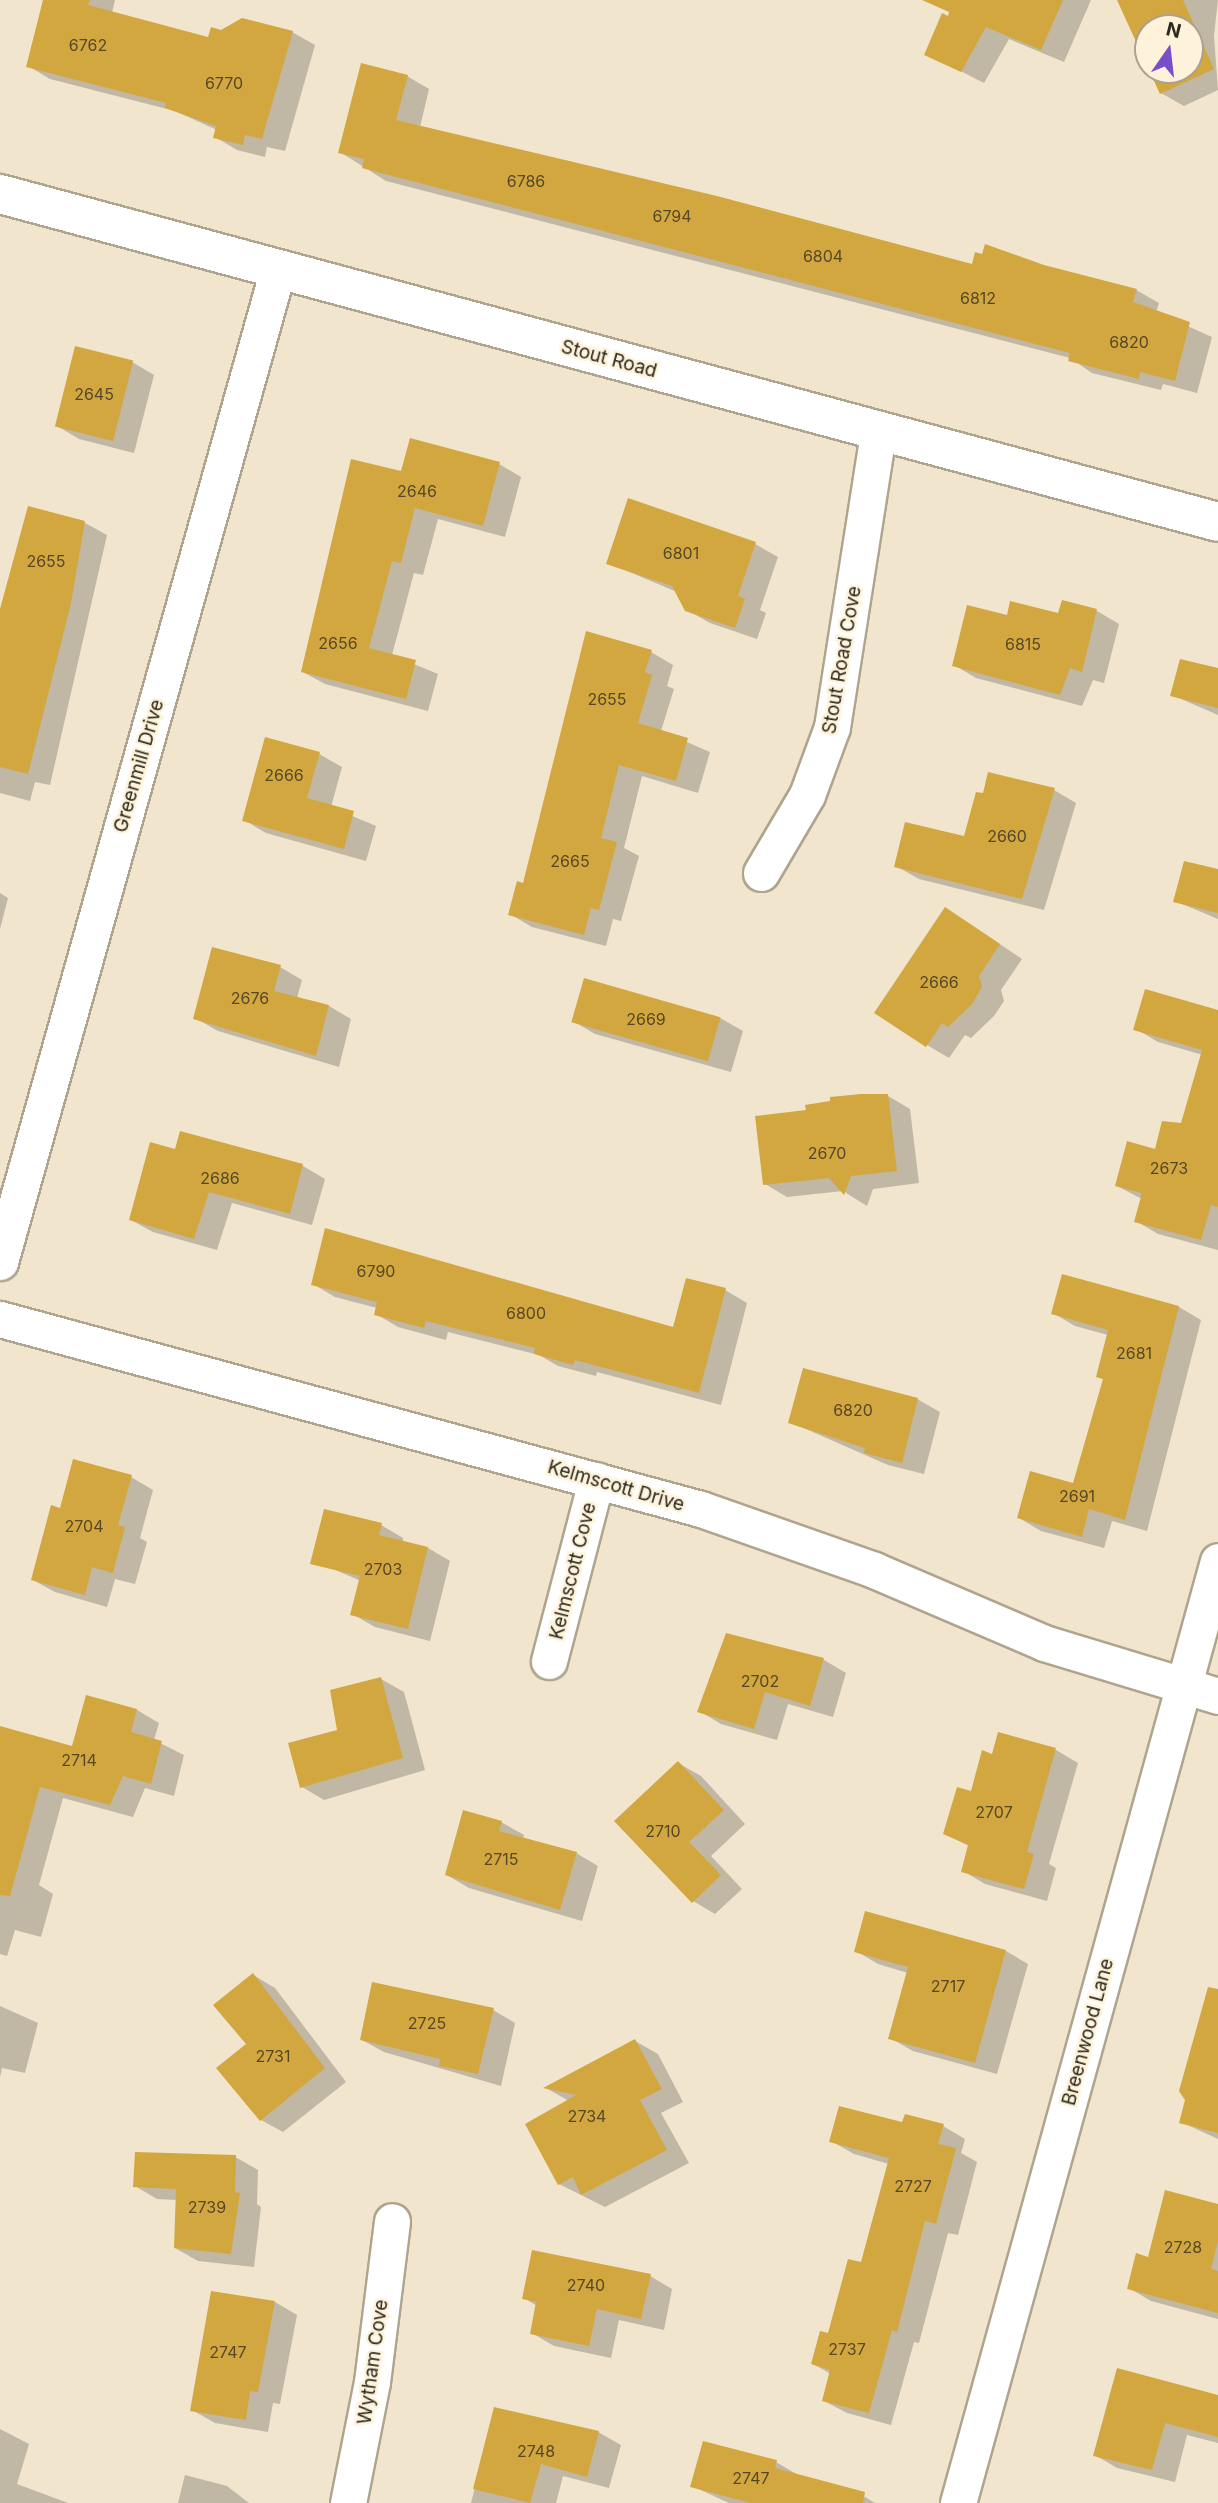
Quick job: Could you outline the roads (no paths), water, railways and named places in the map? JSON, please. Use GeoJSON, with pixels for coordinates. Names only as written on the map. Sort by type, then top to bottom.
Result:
{"type":"FeatureCollection","features":[{"type":"Feature","properties":{"kind":"street","name":"Stout Road"},"geometry":{"type":"LineString","coordinates":[[0,194],[1218,522]]}},
{"type":"Feature","properties":{"kind":"street","name":"Greenmill Drive"},"geometry":{"type":"LineString","coordinates":[[0,1262],[278,269]]}},
{"type":"Feature","properties":{"kind":"street","name":"Stout Road Cove"},"geometry":{"type":"LineString","coordinates":[[761,873],[807,795],[832,727],[878,432]]}},
{"type":"Feature","properties":{"kind":"street","name":"Kelmscott Drive"},"geometry":{"type":"LineString","coordinates":[[0,1319],[596,1480],[790,1537],[1044,1643],[1218,1696]]}},
{"type":"Feature","properties":{"kind":"street","name":"Kelmscott Cove"},"geometry":{"type":"LineString","coordinates":[[549,1661],[596,1480]]}},
{"type":"Feature","properties":{"kind":"street","name":"Breenwood Lane"},"geometry":{"type":"LineString","coordinates":[[958,2503],[1218,1561]]}},
{"type":"Feature","properties":{"kind":"street","name":"Wytham Cove"},"geometry":{"type":"LineString","coordinates":[[348,2503],[372,2382],[391,2221]]}}]}
